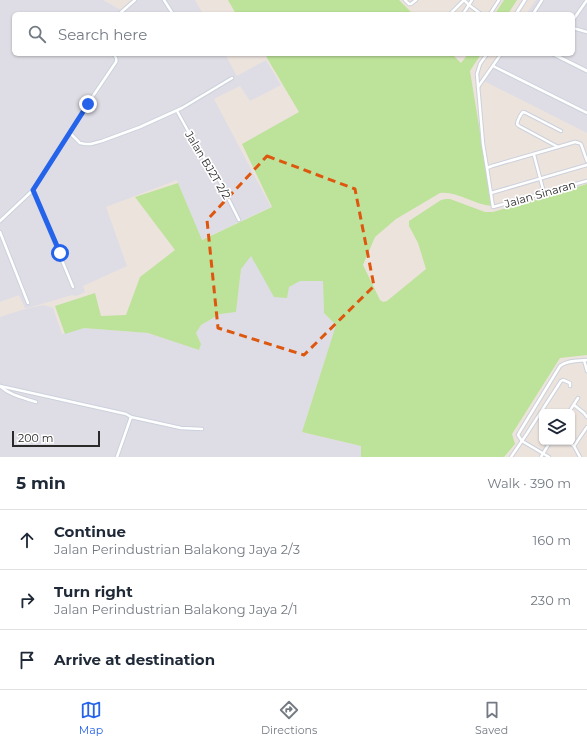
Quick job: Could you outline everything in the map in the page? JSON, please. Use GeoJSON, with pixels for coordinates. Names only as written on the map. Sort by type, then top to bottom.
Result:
{"type":"FeatureCollection","features":[{"type":"Feature","properties":{"kind":"street"},"geometry":{"type":"LineString","coordinates":[[121,12],[135,0]]}},
{"type":"Feature","properties":{"kind":"street"},"geometry":{"type":"LineString","coordinates":[[164,0],[172,12]]}},
{"type":"Feature","properties":{"kind":"street"},"geometry":{"type":"LineString","coordinates":[[406,0],[409,4],[416,0]]}},
{"type":"Feature","properties":{"kind":"street"},"geometry":{"type":"LineString","coordinates":[[452,12],[464,0],[468,5],[478,12]]}},
{"type":"Feature","properties":{"kind":"street"},"geometry":{"type":"LineString","coordinates":[[463,12],[472,0]]}},
{"type":"Feature","properties":{"kind":"street"},"geometry":{"type":"LineString","coordinates":[[491,12],[499,0]]}},
{"type":"Feature","properties":{"kind":"street"},"geometry":{"type":"LineString","coordinates":[[517,12],[525,0]]}},
{"type":"Feature","properties":{"kind":"street"},"geometry":{"type":"LineString","coordinates":[[534,12],[542,0]]}},
{"type":"Feature","properties":{"kind":"street"},"geometry":{"type":"LineString","coordinates":[[575,17],[587,0]]}},
{"type":"Feature","properties":{"kind":"street"},"geometry":{"type":"LineString","coordinates":[[575,29],[587,32]]}},
{"type":"Feature","properties":{"kind":"street"},"geometry":{"type":"LineString","coordinates":[[0,221],[33,190],[116,62],[116,56]]}},
{"type":"Feature","properties":{"kind":"street"},"geometry":{"type":"LineString","coordinates":[[486,56],[478,68],[477,74],[483,144],[490,192],[587,165]]}},
{"type":"Feature","properties":{"kind":"street"},"geometry":{"type":"LineString","coordinates":[[478,87],[500,56]]}},
{"type":"Feature","properties":{"kind":"street"},"geometry":{"type":"LineString","coordinates":[[557,56],[587,71]]}},
{"type":"Feature","properties":{"kind":"street"},"geometry":{"type":"LineString","coordinates":[[493,66],[587,113]]}},
{"type":"Feature","properties":{"kind":"street"},"geometry":{"type":"LineString","coordinates":[[70,132],[80,143],[92,144],[126,133],[177,111],[232,78]]}},
{"type":"Feature","properties":{"kind":"street","name":"Jalan BJ2T 2/2"},"geometry":{"type":"LineString","coordinates":[[177,111],[198,149],[216,174],[239,220]]}},
{"type":"Feature","properties":{"kind":"street"},"geometry":{"type":"LineString","coordinates":[[559,147],[519,126],[517,121],[523,112],[561,131]]}},
{"type":"Feature","properties":{"kind":"street"},"geometry":{"type":"LineString","coordinates":[[487,168],[575,142],[581,144],[587,161]]}},
{"type":"Feature","properties":{"kind":"street"},"geometry":{"type":"LineString","coordinates":[[534,155],[544,193]]}},
{"type":"Feature","properties":{"kind":"street","name":"Jalan Sinaran"},"geometry":{"type":"LineString","coordinates":[[490,192],[493,208],[587,181]]}},
{"type":"Feature","properties":{"kind":"street"},"geometry":{"type":"LineString","coordinates":[[33,190],[73,287]]}},
{"type":"Feature","properties":{"kind":"street"},"geometry":{"type":"LineString","coordinates":[[0,232],[28,303]]}},
{"type":"Feature","properties":{"kind":"street"},"geometry":{"type":"LineString","coordinates":[[548,457],[522,440],[518,435],[560,366],[568,362],[586,360],[587,371]]}},
{"type":"Feature","properties":{"kind":"street"},"geometry":{"type":"LineString","coordinates":[[511,457],[560,381],[563,380],[569,382],[570,386]]}},
{"type":"Feature","properties":{"kind":"street"},"geometry":{"type":"LineString","coordinates":[[0,386],[12,394],[36,402]]}},
{"type":"Feature","properties":{"kind":"street"},"geometry":{"type":"LineString","coordinates":[[0,386],[126,414],[131,417],[181,428],[202,429]]}},
{"type":"Feature","properties":{"kind":"street"},"geometry":{"type":"LineString","coordinates":[[571,409],[578,398]]}},
{"type":"Feature","properties":{"kind":"street"},"geometry":{"type":"LineString","coordinates":[[574,405],[587,417]]}},
{"type":"Feature","properties":{"kind":"street"},"geometry":{"type":"LineString","coordinates":[[117,457],[131,417]]}},
{"type":"Feature","properties":{"kind":"street"},"geometry":{"type":"LineString","coordinates":[[580,457],[574,446],[587,427]]}},
{"type":"Feature","properties":{"kind":"street"},"geometry":{"type":"LineString","coordinates":[[541,457],[548,445]]}},
{"type":"Feature","properties":{"kind":"highlighted area"},"geometry":{"type":"Polygon","coordinates":[[[267,156],[355,189],[374,286],[304,355],[218,328],[207,220],[267,156]]]}},
{"type":"Feature","properties":{"kind":"shaded area"},"geometry":{"type":"Polygon","coordinates":[[[0,0],[103,0],[121,10],[132,0],[195,0],[202,12],[12,12],[12,56],[226,56],[237,76],[266,60],[281,85],[250,101],[240,86],[214,99],[271,207],[201,240],[177,180],[106,207],[127,266],[83,286],[85,292],[76,296],[72,295],[28,308],[25,308],[19,295],[0,302],[0,0]]]}},
{"type":"Feature","properties":{"kind":"shaded area"},"geometry":{"type":"Polygon","coordinates":[[[536,0],[587,0],[587,133],[482,80],[498,56],[575,56],[575,12],[527,12],[536,0]]]}},
{"type":"Feature","properties":{"kind":"shaded area"},"geometry":{"type":"Polygon","coordinates":[[[250,256],[288,287],[300,281],[323,281],[324,313],[336,325],[302,432],[361,446],[361,457],[0,457],[0,317],[44,305],[53,308],[62,334],[84,328],[148,333],[199,350],[201,344],[196,333],[201,325],[220,314],[236,312],[241,269],[250,256]]]}},
{"type":"Feature","properties":{"kind":"green space"},"geometry":{"type":"Polygon","coordinates":[[[228,0],[399,0],[411,12],[235,12],[228,0]]]}},
{"type":"Feature","properties":{"kind":"green space"},"geometry":{"type":"Polygon","coordinates":[[[504,0],[517,0],[509,12],[496,12],[504,0]]]}},
{"type":"Feature","properties":{"kind":"green space"},"geometry":{"type":"Polygon","coordinates":[[[266,56],[454,56],[461,63],[466,56],[480,56],[470,71],[492,206],[453,194],[440,193],[396,219],[375,237],[363,265],[380,300],[383,302],[387,301],[426,269],[418,243],[409,226],[409,221],[441,200],[450,199],[485,212],[493,212],[587,184],[587,355],[560,358],[512,434],[515,444],[504,457],[361,457],[361,446],[302,432],[336,325],[324,313],[323,281],[300,281],[289,287],[287,298],[274,297],[251,256],[241,269],[236,312],[220,314],[201,325],[196,333],[201,344],[199,350],[148,333],[84,328],[65,334],[55,306],[95,293],[101,316],[126,315],[140,277],[175,250],[135,197],[178,183],[202,240],[272,207],[242,144],[299,112],[266,56]]]}},
{"type":"Feature","properties":{"kind":"route"},"geometry":{"type":"LineString","coordinates":[[60,253],[33,190],[88,104]]}}]}
